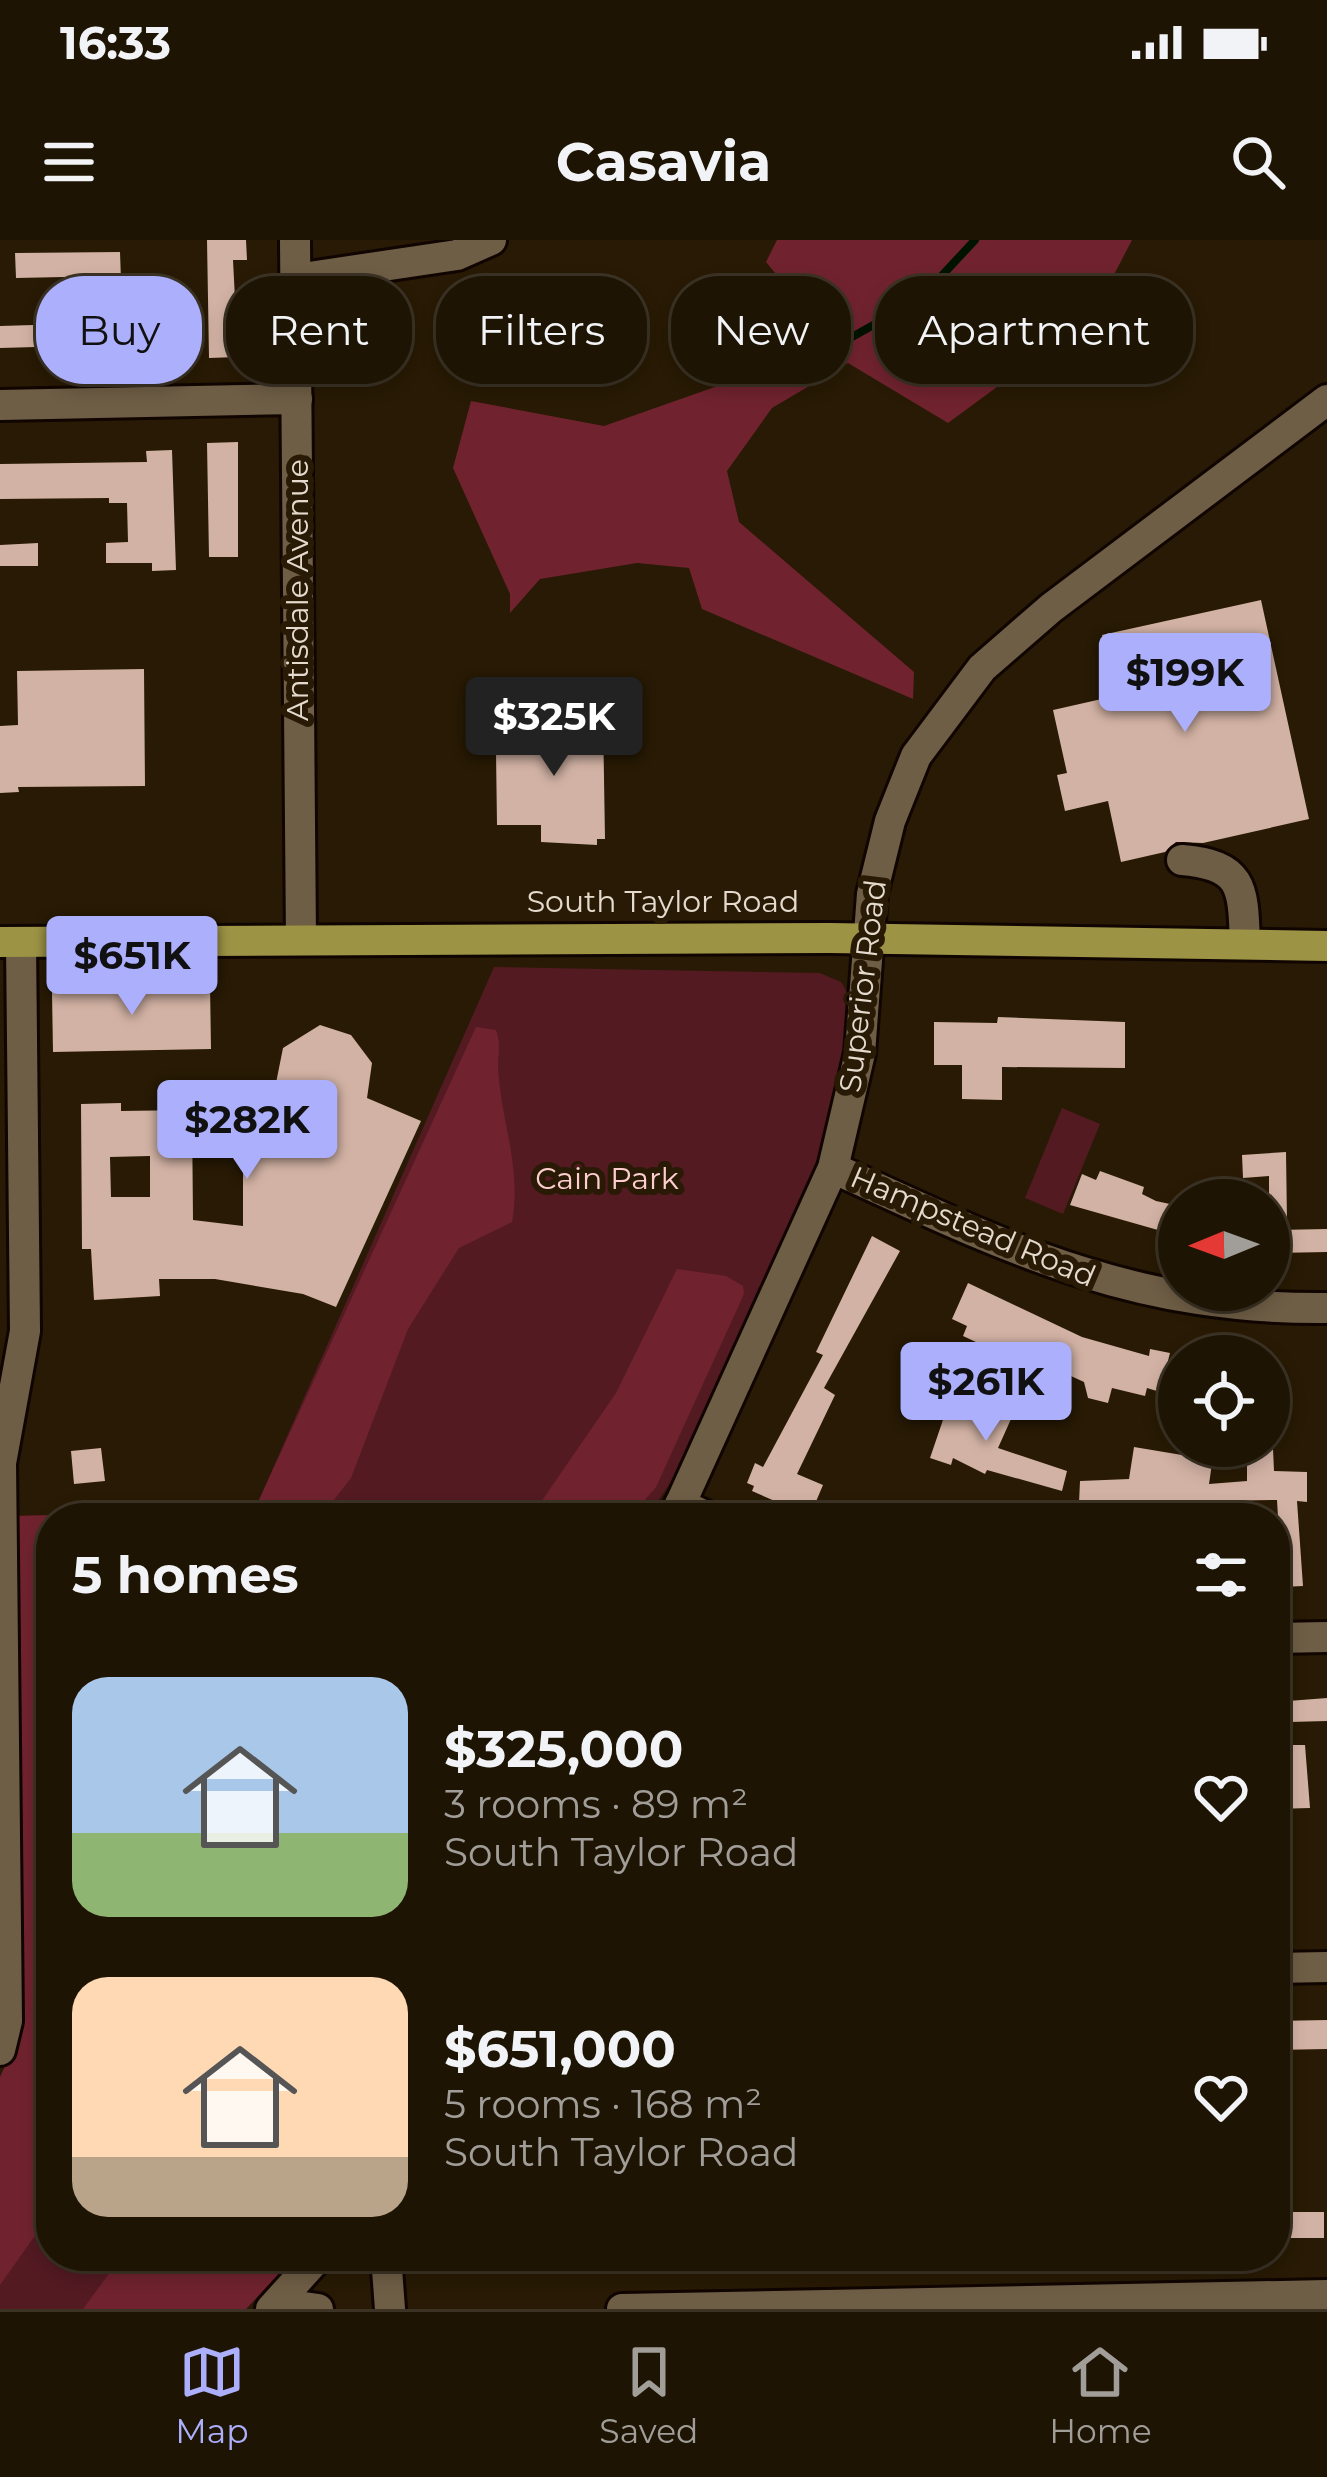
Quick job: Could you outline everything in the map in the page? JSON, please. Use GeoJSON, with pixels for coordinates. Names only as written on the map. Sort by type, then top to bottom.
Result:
{"type":"FeatureCollection","features":[{"type":"Feature","properties":{"kind":"main road","name":"South Taylor Road"},"geometry":{"type":"LineString","coordinates":[[10,942],[867,938],[1327,946]]}},
{"type":"Feature","properties":{"kind":"street","name":"Antisdale Avenue"},"geometry":{"type":"LineString","coordinates":[[295,240],[296,276]]}},
{"type":"Feature","properties":{"kind":"street"},"geometry":{"type":"LineString","coordinates":[[316,276],[457,255],[490,240]]}},
{"type":"Feature","properties":{"kind":"street","name":"Antisdale Avenue"},"geometry":{"type":"LineString","coordinates":[[297,384],[301,940]]}},
{"type":"Feature","properties":{"kind":"street"},"geometry":{"type":"LineString","coordinates":[[0,406],[297,399]]}},
{"type":"Feature","properties":{"kind":"street","name":"Superior Road"},"geometry":{"type":"LineString","coordinates":[[681,1503],[833,1168],[860,1053],[867,938],[878,861],[902,788],[957,695],[1051,608],[1327,400]]}},
{"type":"Feature","properties":{"kind":"street"},"geometry":{"type":"LineString","coordinates":[[1182,860],[1215,862],[1232,874],[1244,897],[1245,944]]}},
{"type":"Feature","properties":{"kind":"street"},"geometry":{"type":"LineString","coordinates":[[0,2050],[7,2021],[1,1463],[25,1331],[10,942]]}},
{"type":"Feature","properties":{"kind":"street","name":"Hampstead Road"},"geometry":{"type":"LineString","coordinates":[[833,1168],[1088,1278],[1192,1302],[1327,1308]]}},
{"type":"Feature","properties":{"kind":"street"},"geometry":{"type":"LineString","coordinates":[[1290,1638],[1327,1637]]}},
{"type":"Feature","properties":{"kind":"street"},"geometry":{"type":"LineString","coordinates":[[1290,1968],[1327,1967]]}},
{"type":"Feature","properties":{"kind":"street"},"geometry":{"type":"LineString","coordinates":[[274,2306],[306,2271]]}},
{"type":"Feature","properties":{"kind":"street"},"geometry":{"type":"LineString","coordinates":[[387,2271],[390,2309]]}},
{"type":"Feature","properties":{"kind":"street"},"geometry":{"type":"LineString","coordinates":[[622,2309],[1099,2305],[1327,2295]]}},
{"type":"Feature","properties":{"kind":"street"},"geometry":{"type":"LineString","coordinates":[[274,2306],[318,2309]]}},
{"type":"Feature","properties":{"kind":"green space","name":"Cain Park"},"geometry":{"type":"Polygon","coordinates":[[[494,967],[820,973],[841,982],[851,1021],[843,1079],[821,1150],[756,1306],[657,1503],[258,1503],[494,967]]]}},
{"type":"Feature","properties":{"kind":"green space"},"geometry":{"type":"Polygon","coordinates":[[[1062,1108],[1100,1124],[1063,1214],[1025,1198],[1062,1108]]]}},
{"type":"Feature","properties":{"kind":"green space","name":"Cain Park"},"geometry":{"type":"Polygon","coordinates":[[[12,1516],[36,1516],[36,2271],[282,2271],[246,2309],[0,2309],[0,2077],[14,2047],[12,1516]]]}},
{"type":"Feature","properties":{"kind":"shaded area"},"geometry":{"type":"Polygon","coordinates":[[[777,240],[1132,240],[1113,276],[875,276],[875,379],[851,365],[851,276],[778,276],[766,262],[777,240]]]}},
{"type":"Feature","properties":{"kind":"shaded area"},"geometry":{"type":"Polygon","coordinates":[[[723,384],[813,384],[772,408],[727,471],[739,522],[914,672],[913,699],[702,609],[689,568],[637,563],[540,579],[510,613],[510,594],[453,468],[471,401],[604,426],[723,384]]]}},
{"type":"Feature","properties":{"kind":"shaded area"},"geometry":{"type":"Polygon","coordinates":[[[883,384],[1001,384],[948,423],[883,384]]]}},
{"type":"Feature","properties":{"kind":"shaded area"},"geometry":{"type":"Polygon","coordinates":[[[476,1027],[496,1030],[514,1183],[512,1222],[459,1248],[408,1329],[351,1478],[332,1503],[258,1503],[476,1027]]]}},
{"type":"Feature","properties":{"kind":"shaded area"},"geometry":{"type":"Polygon","coordinates":[[[677,1269],[726,1276],[743,1286],[744,1294],[656,1487],[642,1503],[540,1503],[616,1393],[677,1269]]]}},
{"type":"Feature","properties":{"kind":"shaded area"},"geometry":{"type":"Polygon","coordinates":[[[12,1516],[36,1516],[36,2234],[0,2285],[0,2077],[14,2047],[12,1516]]]}},
{"type":"Feature","properties":{"kind":"shaded area"},"geometry":{"type":"Polygon","coordinates":[[[111,2271],[282,2271],[246,2309],[83,2309],[111,2271]]]}},
{"type":"Feature","properties":{"kind":"building"},"geometry":{"type":"Polygon","coordinates":[[[207,240],[246,240],[247,260],[233,260],[234,276],[226,276],[226,357],[209,358],[207,240]]]}},
{"type":"Feature","properties":{"kind":"building"},"geometry":{"type":"Polygon","coordinates":[[[120,252],[121,276],[16,278],[15,253],[120,252]]]}},
{"type":"Feature","properties":{"kind":"building"},"geometry":{"type":"Polygon","coordinates":[[[36,325],[36,347],[0,348],[0,326],[36,325]]]}},
{"type":"Feature","properties":{"kind":"building"},"geometry":{"type":"Polygon","coordinates":[[[238,442],[238,557],[209,557],[207,443],[238,442]]]}},
{"type":"Feature","properties":{"kind":"building"},"geometry":{"type":"Polygon","coordinates":[[[172,450],[176,570],[152,571],[152,563],[106,563],[106,543],[128,542],[127,503],[109,503],[109,498],[0,499],[0,464],[147,462],[146,451],[172,450]]]}},
{"type":"Feature","properties":{"kind":"building"},"geometry":{"type":"Polygon","coordinates":[[[38,543],[38,566],[0,566],[0,545],[38,543]]]}},
{"type":"Feature","properties":{"kind":"building"},"geometry":{"type":"Polygon","coordinates":[[[1261,600],[1309,819],[1203,843],[1176,842],[1165,852],[1121,862],[1108,801],[1065,811],[1057,775],[1067,773],[1053,710],[1115,696],[1102,635],[1261,600]]]}},
{"type":"Feature","properties":{"kind":"building"},"geometry":{"type":"Polygon","coordinates":[[[144,669],[145,786],[18,787],[19,792],[0,793],[0,726],[18,725],[17,671],[144,669]]]}},
{"type":"Feature","properties":{"kind":"building"},"geometry":{"type":"Polygon","coordinates":[[[603,717],[605,839],[597,839],[597,845],[541,842],[541,825],[497,825],[496,752],[509,751],[508,719],[603,717]]]}},
{"type":"Feature","properties":{"kind":"building"},"geometry":{"type":"Polygon","coordinates":[[[210,984],[211,1049],[53,1052],[52,992],[58,987],[210,984]]]}},
{"type":"Feature","properties":{"kind":"building"},"geometry":{"type":"Polygon","coordinates":[[[998,1017],[1125,1022],[1125,1068],[1002,1067],[1002,1100],[962,1099],[962,1065],[934,1065],[934,1022],[997,1023],[998,1017]]]}},
{"type":"Feature","properties":{"kind":"building"},"geometry":{"type":"Polygon","coordinates":[[[320,1025],[351,1035],[372,1063],[367,1098],[421,1121],[336,1307],[303,1294],[215,1279],[159,1279],[160,1296],[94,1300],[91,1249],[82,1249],[81,1104],[121,1103],[121,1111],[192,1110],[193,1220],[243,1226],[243,1141],[231,1086],[274,1093],[283,1048],[320,1025]],[[150,1156],[110,1157],[111,1197],[150,1197],[150,1156]]]}},
{"type":"Feature","properties":{"kind":"building"},"geometry":{"type":"Polygon","coordinates":[[[1286,1152],[1286,1179],[1243,1178],[1242,1155],[1286,1152]]]}},
{"type":"Feature","properties":{"kind":"building"},"geometry":{"type":"Polygon","coordinates":[[[1100,1171],[1144,1187],[1142,1194],[1158,1201],[1158,1230],[1070,1205],[1082,1174],[1096,1180],[1100,1171]]]}},
{"type":"Feature","properties":{"kind":"building"},"geometry":{"type":"Polygon","coordinates":[[[1327,1229],[1327,1252],[1290,1253],[1290,1230],[1327,1229]]]}},
{"type":"Feature","properties":{"kind":"building"},"geometry":{"type":"Polygon","coordinates":[[[872,1236],[900,1251],[824,1388],[835,1395],[797,1474],[823,1485],[815,1503],[779,1503],[752,1491],[754,1486],[747,1483],[755,1463],[763,1467],[823,1355],[816,1352],[872,1236]]]}},
{"type":"Feature","properties":{"kind":"building"},"geometry":{"type":"Polygon","coordinates":[[[968,1283],[1082,1337],[1149,1356],[1150,1349],[1158,1351],[1158,1391],[1147,1388],[1145,1396],[1112,1388],[1108,1403],[1088,1398],[1084,1382],[1025,1355],[1021,1363],[963,1336],[967,1326],[952,1319],[968,1283]]]}},
{"type":"Feature","properties":{"kind":"building"},"geometry":{"type":"Polygon","coordinates":[[[947,1390],[1011,1419],[998,1448],[1067,1471],[1062,1491],[987,1470],[985,1474],[953,1458],[951,1465],[930,1458],[945,1414],[938,1411],[947,1390]]]}},
{"type":"Feature","properties":{"kind":"building"},"geometry":{"type":"Polygon","coordinates":[[[1134,1447],[1158,1451],[1158,1467],[1212,1467],[1209,1484],[1247,1481],[1247,1467],[1307,1472],[1307,1502],[1297,1501],[1303,1586],[1290,1587],[1290,1503],[1079,1503],[1080,1481],[1129,1479],[1134,1447]]]}},
{"type":"Feature","properties":{"kind":"building"},"geometry":{"type":"Polygon","coordinates":[[[101,1448],[105,1481],[74,1484],[71,1451],[101,1448]]]}},
{"type":"Feature","properties":{"kind":"building"},"geometry":{"type":"Polygon","coordinates":[[[1327,1698],[1327,1721],[1290,1722],[1290,1701],[1327,1698]]]}},
{"type":"Feature","properties":{"kind":"building"},"geometry":{"type":"Polygon","coordinates":[[[1290,1745],[1305,1745],[1310,1808],[1290,1809],[1290,1745]]]}},
{"type":"Feature","properties":{"kind":"building"},"geometry":{"type":"Polygon","coordinates":[[[1327,2020],[1327,2049],[1290,2050],[1290,2021],[1327,2020]]]}},
{"type":"Feature","properties":{"kind":"building"},"geometry":{"type":"Polygon","coordinates":[[[1290,2212],[1324,2212],[1324,2238],[1290,2238],[1290,2212]]]}},
{"type":"Feature","properties":{"kind":"waterway"},"geometry":{"type":"LineString","coordinates":[[851,338],[920,299],[975,240]]}}]}
